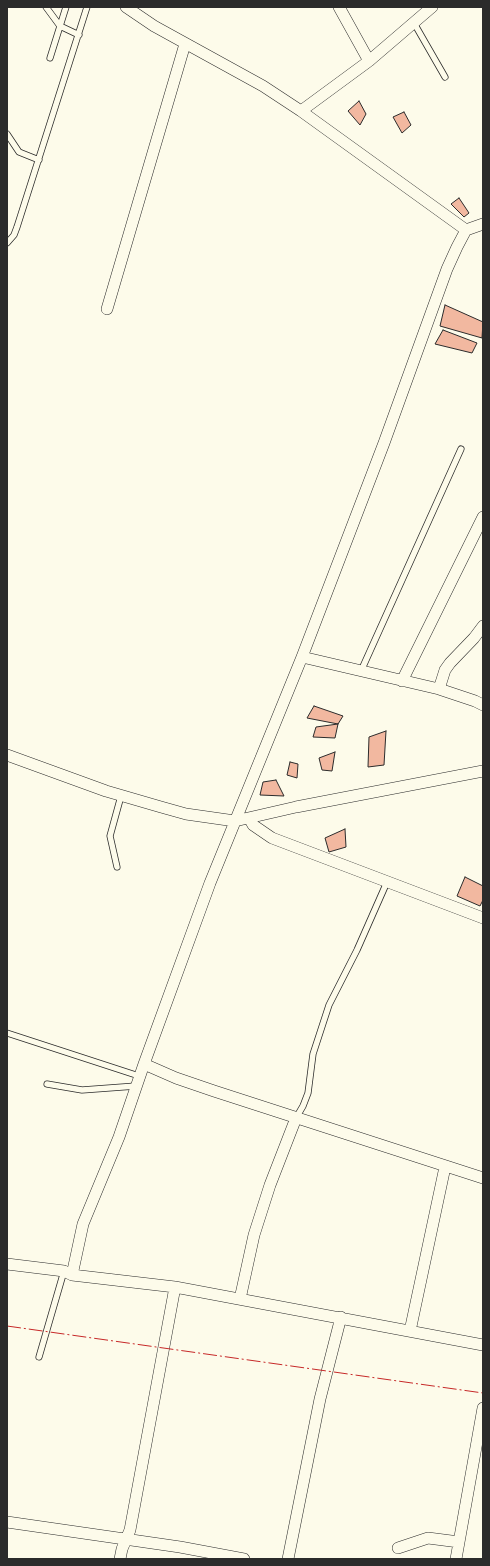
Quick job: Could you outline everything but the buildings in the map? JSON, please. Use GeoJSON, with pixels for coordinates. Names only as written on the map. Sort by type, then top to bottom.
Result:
{"type":"FeatureCollection","features":[{"type":"Feature","properties":{"kind":"street"},"geometry":{"type":"LineString","coordinates":[[126,7],[154,26],[185,44],[222,62],[263,86],[301,111],[466,230]]}},
{"type":"Feature","properties":{"kind":"street"},"geometry":{"type":"LineString","coordinates":[[340,7],[368,61]]}},
{"type":"Feature","properties":{"kind":"street"},"geometry":{"type":"LineString","coordinates":[[301,111],[368,61],[432,7]]}},
{"type":"Feature","properties":{"kind":"street"},"geometry":{"type":"LineString","coordinates":[[107,310],[185,44]]}},
{"type":"Feature","properties":{"kind":"street"},"geometry":{"type":"LineString","coordinates":[[68,1273],[83,1224],[118,1137],[210,883],[302,657],[384,443],[447,269],[466,230],[483,224]]}},
{"type":"Feature","properties":{"kind":"street"},"geometry":{"type":"LineString","coordinates":[[402,681],[483,517]]}},
{"type":"Feature","properties":{"kind":"street"},"geometry":{"type":"LineString","coordinates":[[439,689],[448,667],[483,626]]}},
{"type":"Feature","properties":{"kind":"street"},"geometry":{"type":"LineString","coordinates":[[302,657],[439,689],[483,705]]}},
{"type":"Feature","properties":{"kind":"street"},"geometry":{"type":"LineString","coordinates":[[7,755],[122,796],[186,814],[235,821],[296,807],[483,772]]}},
{"type":"Feature","properties":{"kind":"street"},"geometry":{"type":"LineString","coordinates":[[249,818],[253,825],[272,838],[483,918]]}},
{"type":"Feature","properties":{"kind":"street"},"geometry":{"type":"LineString","coordinates":[[144,1064],[201,1087],[381,1144],[445,1167],[483,1178]]}},
{"type":"Feature","properties":{"kind":"street"},"geometry":{"type":"LineString","coordinates":[[240,1299],[254,1235],[270,1185],[296,1118]]}},
{"type":"Feature","properties":{"kind":"street"},"geometry":{"type":"LineString","coordinates":[[410,1331],[445,1167]]}},
{"type":"Feature","properties":{"kind":"street"},"geometry":{"type":"LineString","coordinates":[[7,1264],[175,1287],[341,1317],[483,1345]]}},
{"type":"Feature","properties":{"kind":"street"},"geometry":{"type":"LineString","coordinates":[[120,1559],[122,1548],[130,1530],[175,1287]]}},
{"type":"Feature","properties":{"kind":"street"},"geometry":{"type":"LineString","coordinates":[[288,1559],[320,1399],[341,1317]]}},
{"type":"Feature","properties":{"kind":"street"},"geometry":{"type":"LineString","coordinates":[[456,1559],[483,1408]]}},
{"type":"Feature","properties":{"kind":"street"},"geometry":{"type":"LineString","coordinates":[[7,1522],[180,1547],[244,1559]]}},
{"type":"Feature","properties":{"kind":"street"},"geometry":{"type":"LineString","coordinates":[[398,1548],[428,1538],[459,1542]]}},
{"type":"Feature","properties":{"kind":"lane"},"geometry":{"type":"LineString","coordinates":[[46,7],[60,26],[79,35]]}},
{"type":"Feature","properties":{"kind":"lane"},"geometry":{"type":"LineString","coordinates":[[50,58],[66,7]]}},
{"type":"Feature","properties":{"kind":"lane"},"geometry":{"type":"LineString","coordinates":[[7,243],[14,235],[17,228],[87,7]]}},
{"type":"Feature","properties":{"kind":"lane"},"geometry":{"type":"LineString","coordinates":[[414,23],[445,76]]}},
{"type":"Feature","properties":{"kind":"lane"},"geometry":{"type":"LineString","coordinates":[[7,134],[19,152],[39,160]]}},
{"type":"Feature","properties":{"kind":"lane"},"geometry":{"type":"LineString","coordinates":[[361,671],[461,449]]}},
{"type":"Feature","properties":{"kind":"lane"},"geometry":{"type":"LineString","coordinates":[[117,867],[110,836],[122,796]]}},
{"type":"Feature","properties":{"kind":"lane"},"geometry":{"type":"LineString","coordinates":[[296,1118],[308,1093],[313,1054],[329,1005],[357,950],[387,882]]}},
{"type":"Feature","properties":{"kind":"lane"},"geometry":{"type":"LineString","coordinates":[[7,1033],[138,1081]]}},
{"type":"Feature","properties":{"kind":"lane"},"geometry":{"type":"LineString","coordinates":[[47,1084],[82,1090],[138,1081]]}},
{"type":"Feature","properties":{"kind":"lane"},"geometry":{"type":"LineString","coordinates":[[40,1357],[68,1273]]}},
{"type":"Feature","properties":{"kind":"power"},"geometry":{"type":"LineString","coordinates":[[7,1326],[483,1393]]}}]}
